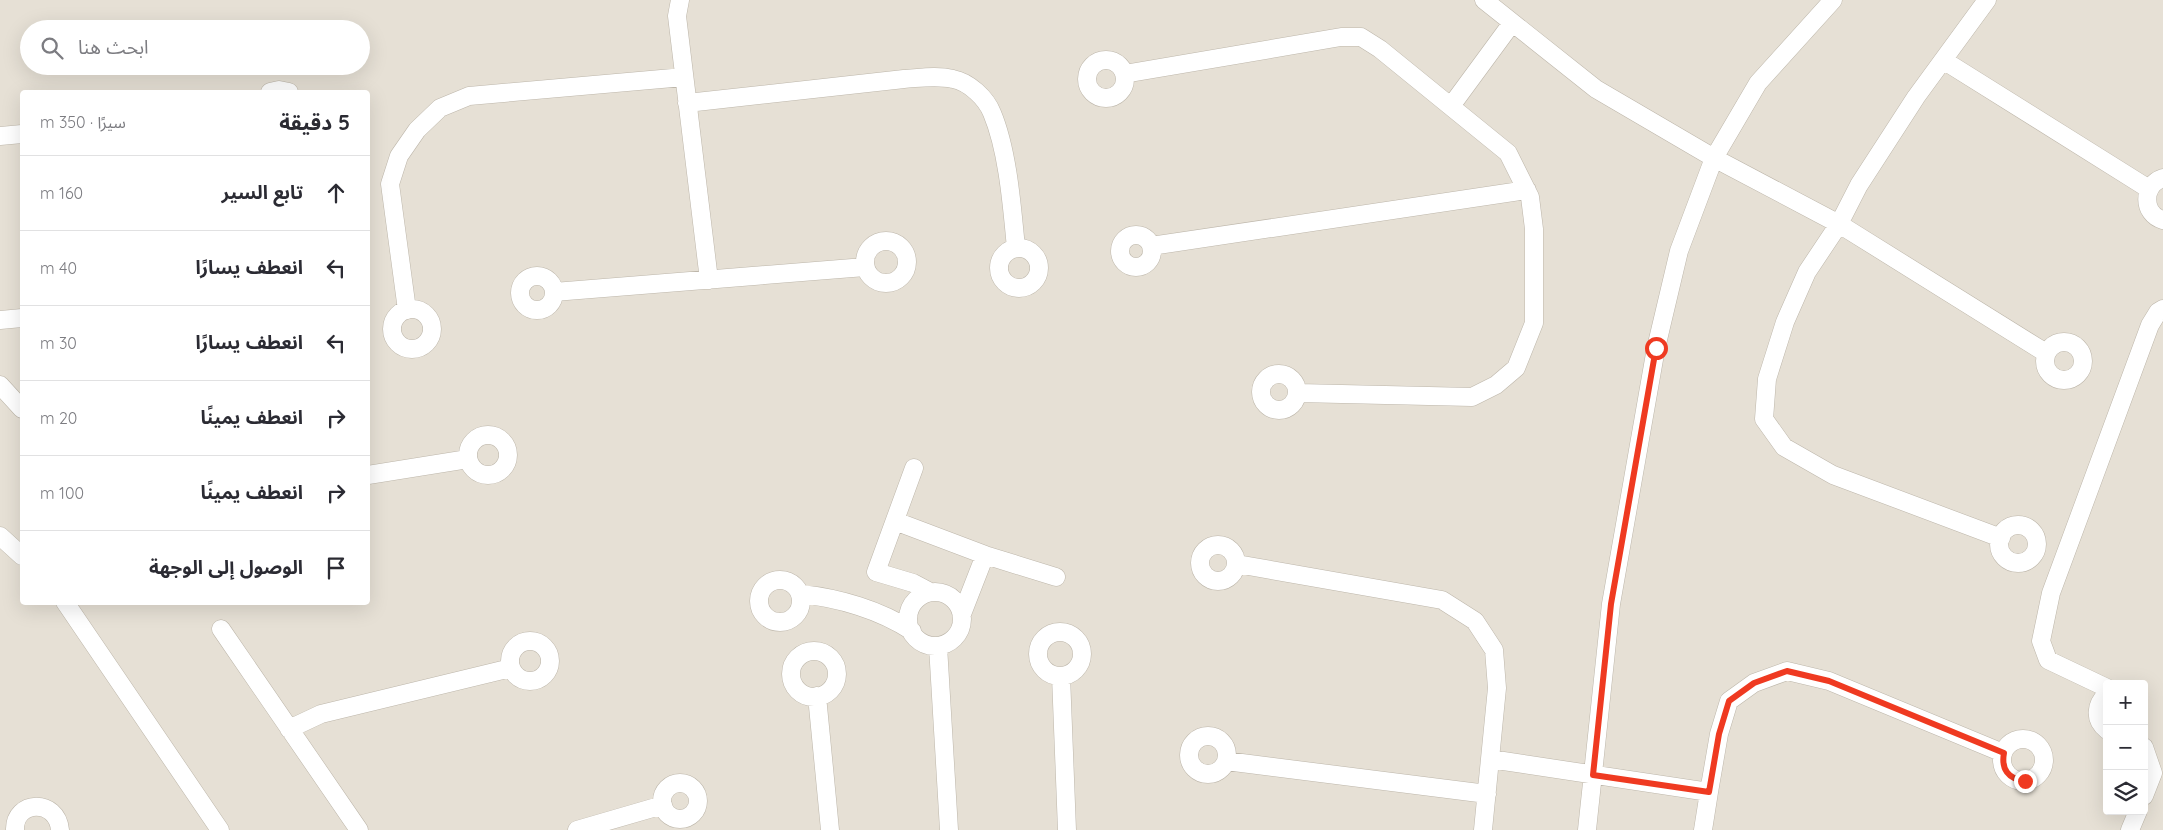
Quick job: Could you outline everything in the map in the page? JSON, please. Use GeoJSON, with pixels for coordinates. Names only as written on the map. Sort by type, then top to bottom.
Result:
{"type":"FeatureCollection","features":[{"type":"Feature","properties":{"kind":"street"},"geometry":{"type":"LineString","coordinates":[[680,0],[677,16],[709,280]]}},
{"type":"Feature","properties":{"kind":"street"},"geometry":{"type":"LineString","coordinates":[[1484,0],[1596,89],[1714,158],[1839,224],[2046,353]]}},
{"type":"Feature","properties":{"kind":"street"},"geometry":{"type":"LineString","coordinates":[[1588,830],[1611,604],[1656,348],[1679,251],[1714,158],[1758,83],[1833,0]]}},
{"type":"Feature","properties":{"kind":"street"},"geometry":{"type":"LineString","coordinates":[[1987,0],[1916,97],[1859,185],[1839,224],[1807,272],[1785,322],[1767,379],[1764,419],[1784,447],[1832,475],[2001,538]]}},
{"type":"Feature","properties":{"kind":"street"},"geometry":{"type":"LineString","coordinates":[[1451,106],[1512,23]]}},
{"type":"Feature","properties":{"kind":"street"},"geometry":{"type":"LineString","coordinates":[[1124,74],[1341,37],[1361,37],[1380,49],[1508,153],[1527,190],[1534,229],[1534,322],[1516,368],[1496,386],[1472,396],[1298,393]]}},
{"type":"Feature","properties":{"kind":"street"},"geometry":{"type":"LineString","coordinates":[[1943,60],[2149,190]]}},
{"type":"Feature","properties":{"kind":"street"},"geometry":{"type":"LineString","coordinates":[[407,310],[390,184],[399,156],[417,130],[440,108],[469,96],[684,77]]}},
{"type":"Feature","properties":{"kind":"street"},"geometry":{"type":"LineString","coordinates":[[687,103],[904,79],[932,77],[954,79],[976,91],[992,111],[1001,142],[1012,206],[1016,248]]}},
{"type":"Feature","properties":{"kind":"street"},"geometry":{"type":"LineString","coordinates":[[0,136],[20,134]]}},
{"type":"Feature","properties":{"kind":"street"},"geometry":{"type":"LineString","coordinates":[[2163,178],[2153,184],[2146,196],[2149,210],[2163,220]]}},
{"type":"Feature","properties":{"kind":"street"},"geometry":{"type":"LineString","coordinates":[[1151,246],[1527,190]]}},
{"type":"Feature","properties":{"kind":"street"},"geometry":{"type":"LineString","coordinates":[[554,292],[865,267]]}},
{"type":"Feature","properties":{"kind":"street"},"geometry":{"type":"LineString","coordinates":[[2103,686],[2048,660],[2041,641],[2051,593],[2150,325],[2158,312],[2163,309]]}},
{"type":"Feature","properties":{"kind":"street"},"geometry":{"type":"LineString","coordinates":[[0,320],[20,318]]}},
{"type":"Feature","properties":{"kind":"street"},"geometry":{"type":"LineString","coordinates":[[3,395],[20,408]]}},
{"type":"Feature","properties":{"kind":"street"},"geometry":{"type":"LineString","coordinates":[[370,475],[468,460]]}},
{"type":"Feature","properties":{"kind":"street"},"geometry":{"type":"LineString","coordinates":[[800,594],[825,597],[904,623],[920,641],[938,646],[954,638],[962,623],[958,607],[947,594],[930,592],[912,583],[876,572],[914,468]]}},
{"type":"Feature","properties":{"kind":"street"},"geometry":{"type":"LineString","coordinates":[[895,521],[985,555],[1056,577]]}},
{"type":"Feature","properties":{"kind":"street"},"geometry":{"type":"LineString","coordinates":[[0,536],[20,554]]}},
{"type":"Feature","properties":{"kind":"street"},"geometry":{"type":"LineString","coordinates":[[958,607],[971,591],[985,555]]}},
{"type":"Feature","properties":{"kind":"street"},"geometry":{"type":"LineString","coordinates":[[1236,564],[1442,600],[1475,621],[1494,650],[1497,688],[1483,830]]}},
{"type":"Feature","properties":{"kind":"street"},"geometry":{"type":"LineString","coordinates":[[912,583],[914,602]]}},
{"type":"Feature","properties":{"kind":"street"},"geometry":{"type":"LineString","coordinates":[[904,623],[914,602],[930,592]]}},
{"type":"Feature","properties":{"kind":"street"},"geometry":{"type":"LineString","coordinates":[[66,605],[220,830]]}},
{"type":"Feature","properties":{"kind":"street"},"geometry":{"type":"LineString","coordinates":[[221,630],[359,830]]}},
{"type":"Feature","properties":{"kind":"street"},"geometry":{"type":"LineString","coordinates":[[938,646],[950,830]]}},
{"type":"Feature","properties":{"kind":"street"},"geometry":{"type":"LineString","coordinates":[[290,729],[321,714],[511,668]]}},
{"type":"Feature","properties":{"kind":"street"},"geometry":{"type":"LineString","coordinates":[[1709,828],[1709,792],[1719,734],[1729,701],[1754,683],[1787,671],[1829,681],[2004,753]]}},
{"type":"Feature","properties":{"kind":"street"},"geometry":{"type":"LineString","coordinates":[[1061,676],[1067,830]]}},
{"type":"Feature","properties":{"kind":"street"},"geometry":{"type":"LineString","coordinates":[[817,696],[830,830]]}},
{"type":"Feature","properties":{"kind":"street"},"geometry":{"type":"LineString","coordinates":[[2103,698],[2097,714],[2103,726]]}},
{"type":"Feature","properties":{"kind":"street"},"geometry":{"type":"LineString","coordinates":[[1490,759],[1709,792]]}},
{"type":"Feature","properties":{"kind":"street"},"geometry":{"type":"LineString","coordinates":[[2148,759],[2153,773],[2148,786]]}},
{"type":"Feature","properties":{"kind":"street"},"geometry":{"type":"LineString","coordinates":[[1226,761],[1487,794]]}},
{"type":"Feature","properties":{"kind":"street"},"geometry":{"type":"LineString","coordinates":[[15,830],[17,819],[22,813],[35,806],[50,810],[59,822],[60,830]]}},
{"type":"Feature","properties":{"kind":"street"},"geometry":{"type":"LineString","coordinates":[[577,830],[663,806]]}},
{"type":"Feature","properties":{"kind":"street"},"geometry":{"type":"LineString","coordinates":[[2130,830],[2136,815]]}},
{"type":"Feature","properties":{"kind":"shaded area"},"geometry":{"type":"Polygon","coordinates":[[[0,0],[2163,0],[2163,830],[0,830],[0,0]]]}},
{"type":"Feature","properties":{"kind":"route"},"geometry":{"type":"LineString","coordinates":[[1656,348],[1611,604],[1593,775],[1709,792],[1719,734],[1729,701],[1754,683],[1787,671],[1829,681],[2004,753],[2002,760],[2006,773],[2012,778],[2025,781]]}}]}
